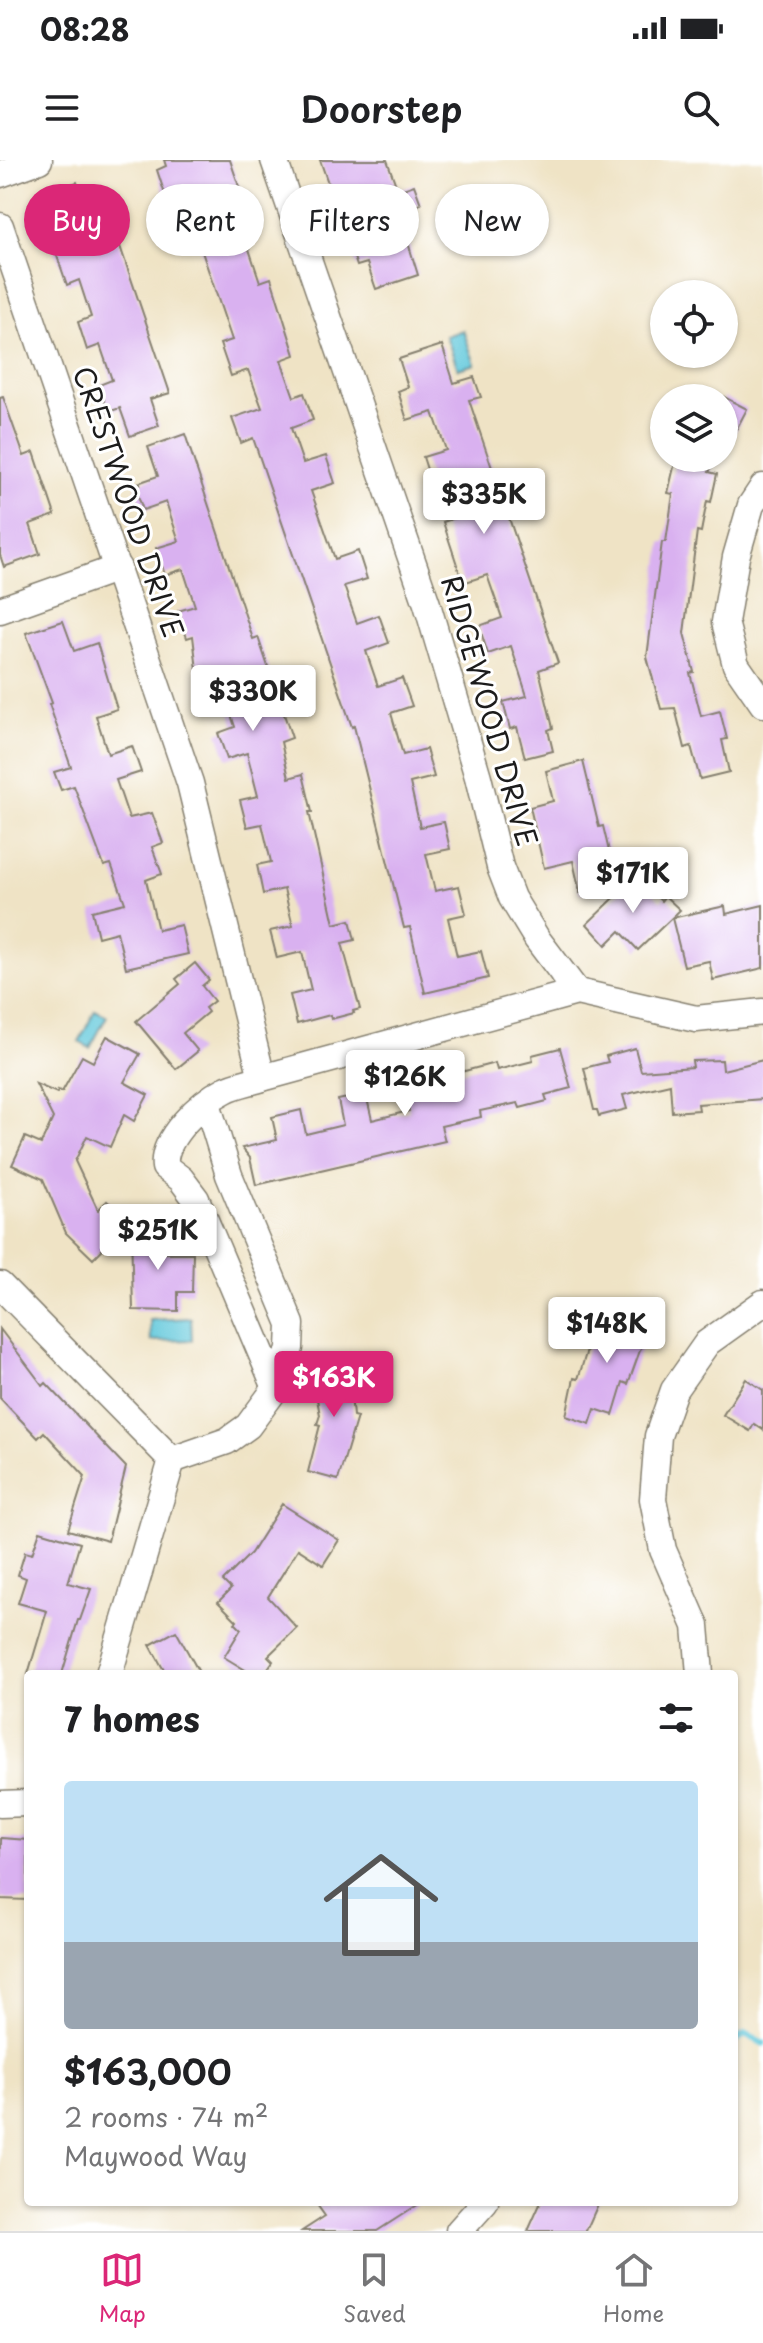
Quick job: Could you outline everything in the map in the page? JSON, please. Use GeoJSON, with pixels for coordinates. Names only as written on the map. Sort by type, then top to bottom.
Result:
{"type":"FeatureCollection","features":[{"type":"Feature","properties":{"kind":"street"},"geometry":{"type":"LineString","coordinates":[[0,174],[39,160]]}},
{"type":"Feature","properties":{"kind":"street","name":"RIDGEWOOD DRIVE"},"geometry":{"type":"LineString","coordinates":[[274,160],[427,604],[478,777],[500,867],[512,898],[537,939],[577,992]]}},
{"type":"Feature","properties":{"kind":"street","name":"CRESTWOOD DRIVE"},"geometry":{"type":"LineString","coordinates":[[0,226],[190,783],[262,1078]]}},
{"type":"Feature","properties":{"kind":"street"},"geometry":{"type":"LineString","coordinates":[[763,487],[751,505],[736,557],[725,622],[736,665],[763,704]]}},
{"type":"Feature","properties":{"kind":"street"},"geometry":{"type":"LineString","coordinates":[[0,610],[118,568]]}},
{"type":"Feature","properties":{"kind":"street"},"geometry":{"type":"LineString","coordinates":[[276,1388],[196,1199],[181,1179],[165,1167],[163,1156],[181,1126],[207,1103],[226,1089],[262,1078],[577,992],[696,1019],[763,1012]]}},
{"type":"Feature","properties":{"kind":"street"},"geometry":{"type":"LineString","coordinates":[[172,1460],[227,1441],[248,1426],[276,1388],[290,1348],[291,1324],[229,1175],[207,1103]]}},
{"type":"Feature","properties":{"kind":"street"},"geometry":{"type":"LineString","coordinates":[[0,1285],[172,1460]]}},
{"type":"Feature","properties":{"kind":"street"},"geometry":{"type":"LineString","coordinates":[[700,1670],[696,1626],[663,1550],[653,1499],[658,1436],[674,1390],[707,1343],[763,1303]]}},
{"type":"Feature","properties":{"kind":"street"},"geometry":{"type":"LineString","coordinates":[[110,1670],[172,1460]]}},
{"type":"Feature","properties":{"kind":"street"},"geometry":{"type":"LineString","coordinates":[[0,1804],[24,1803]]}},
{"type":"Feature","properties":{"kind":"street"},"geometry":{"type":"LineString","coordinates":[[459,2231],[481,2206]]}},
{"type":"Feature","properties":{"kind":"water"},"geometry":{"type":"Polygon","coordinates":[[[463,330],[475,364],[458,369],[446,336],[463,330]]]}},
{"type":"Feature","properties":{"kind":"water"},"geometry":{"type":"Polygon","coordinates":[[[95,1010],[107,1016],[90,1048],[79,1042],[95,1010]]]}},
{"type":"Feature","properties":{"kind":"water"},"geometry":{"type":"Polygon","coordinates":[[[191,1318],[192,1340],[151,1341],[150,1320],[191,1318]]]}},
{"type":"Feature","properties":{"kind":"building"},"geometry":{"type":"Polygon","coordinates":[[[164,160],[230,160],[238,184],[162,184],[157,170],[166,166],[164,160]]]}},
{"type":"Feature","properties":{"kind":"building"},"geometry":{"type":"Polygon","coordinates":[[[320,160],[387,160],[396,184],[328,184],[320,160]]]}},
{"type":"Feature","properties":{"kind":"building"},"geometry":{"type":"Polygon","coordinates":[[[57,256],[123,256],[170,393],[150,399],[159,426],[130,436],[120,408],[108,412],[99,385],[112,380],[100,345],[87,350],[78,322],[91,317],[79,280],[67,285],[57,256]]]}},
{"type":"Feature","properties":{"kind":"building"},"geometry":{"type":"Polygon","coordinates":[[[203,256],[251,256],[260,282],[271,278],[295,355],[281,360],[294,397],[304,393],[313,420],[291,428],[303,463],[326,456],[335,483],[311,491],[335,559],[358,551],[367,579],[344,586],[357,623],[379,615],[389,643],[366,651],[378,686],[402,678],[412,706],[391,713],[403,755],[426,749],[434,777],[410,783],[420,827],[444,822],[450,849],[426,854],[435,891],[459,886],[466,914],[448,918],[457,956],[481,951],[488,978],[425,993],[410,927],[404,928],[354,726],[253,438],[241,443],[232,418],[262,408],[248,370],[231,376],[220,344],[232,340],[203,256]]]}},
{"type":"Feature","properties":{"kind":"building"},"geometry":{"type":"Polygon","coordinates":[[[354,256],[412,256],[418,275],[376,289],[367,263],[357,266],[354,256]]]}},
{"type":"Feature","properties":{"kind":"building"},"geometry":{"type":"Polygon","coordinates":[[[442,345],[454,383],[474,377],[481,397],[469,400],[558,663],[539,670],[553,728],[548,730],[553,751],[525,758],[517,727],[510,729],[503,702],[527,696],[511,646],[488,654],[479,626],[502,618],[487,575],[463,583],[443,522],[467,514],[455,477],[432,485],[423,457],[446,450],[433,412],[407,420],[398,391],[408,387],[399,359],[442,345]]]}},
{"type":"Feature","properties":{"kind":"building"},"geometry":{"type":"Polygon","coordinates":[[[3,397],[24,456],[34,452],[55,515],[30,524],[40,554],[4,567],[0,555],[0,398],[3,397]]]}},
{"type":"Feature","properties":{"kind":"building"},"geometry":{"type":"Polygon","coordinates":[[[738,404],[747,409],[738,426],[738,404]]]}},
{"type":"Feature","properties":{"kind":"building"},"geometry":{"type":"Polygon","coordinates":[[[185,434],[253,639],[258,637],[292,738],[281,742],[289,778],[303,774],[334,924],[350,920],[355,940],[342,943],[360,1009],[354,1013],[331,1019],[330,1015],[297,1024],[290,995],[311,990],[302,952],[277,958],[270,931],[293,926],[284,889],[263,894],[257,865],[271,862],[262,824],[247,827],[240,800],[258,796],[247,753],[227,759],[218,733],[235,727],[223,690],[207,696],[197,670],[193,636],[187,638],[178,611],[195,606],[183,569],[165,575],[156,548],[179,541],[166,502],[143,510],[135,487],[158,476],[148,447],[185,434]]]}},
{"type":"Feature","properties":{"kind":"building"},"geometry":{"type":"Polygon","coordinates":[[[673,472],[717,474],[711,502],[707,501],[701,532],[697,531],[684,633],[701,716],[720,711],[727,739],[722,740],[729,772],[700,779],[691,746],[685,748],[675,708],[661,709],[647,657],[662,542],[666,542],[673,494],[668,493],[673,472]]]}},
{"type":"Feature","properties":{"kind":"building"},"geometry":{"type":"Polygon","coordinates":[[[63,621],[74,651],[97,643],[117,709],[96,716],[108,754],[132,746],[141,772],[116,780],[129,818],[152,813],[163,843],[152,847],[162,874],[146,880],[158,930],[181,925],[188,954],[126,968],[117,932],[98,937],[92,911],[125,903],[111,864],[104,866],[74,786],[61,790],[54,772],[71,767],[26,633],[63,621]]]}},
{"type":"Feature","properties":{"kind":"building"},"geometry":{"type":"Polygon","coordinates":[[[583,761],[617,885],[580,893],[573,861],[544,868],[530,807],[553,801],[546,771],[583,761]]]}},
{"type":"Feature","properties":{"kind":"building"},"geometry":{"type":"Polygon","coordinates":[[[637,876],[661,901],[665,896],[680,910],[638,950],[620,931],[606,945],[587,924],[637,876]]]}},
{"type":"Feature","properties":{"kind":"building"},"geometry":{"type":"Polygon","coordinates":[[[763,905],[763,968],[713,980],[709,961],[684,966],[672,918],[725,906],[726,914],[763,905]]]}},
{"type":"Feature","properties":{"kind":"building"},"geometry":{"type":"Polygon","coordinates":[[[195,963],[209,980],[202,986],[214,1001],[205,1008],[208,1012],[183,1033],[198,1051],[176,1069],[136,1021],[180,984],[176,979],[195,963]]]}},
{"type":"Feature","properties":{"kind":"building"},"geometry":{"type":"Polygon","coordinates":[[[107,1036],[140,1054],[124,1082],[148,1095],[134,1121],[124,1115],[110,1147],[87,1136],[75,1161],[98,1210],[107,1201],[129,1222],[93,1259],[66,1233],[43,1179],[12,1165],[25,1137],[41,1144],[53,1118],[36,1084],[57,1093],[58,1090],[62,1092],[82,1056],[93,1062],[107,1036]]]}},
{"type":"Feature","properties":{"kind":"building"},"geometry":{"type":"Polygon","coordinates":[[[560,1048],[571,1088],[545,1095],[547,1101],[520,1108],[518,1103],[480,1111],[481,1117],[441,1126],[445,1141],[256,1185],[250,1158],[242,1148],[277,1140],[272,1117],[301,1110],[306,1134],[343,1125],[338,1100],[366,1094],[372,1120],[409,1111],[404,1087],[495,1063],[497,1070],[533,1061],[532,1055],[560,1048]]]}},
{"type":"Feature","properties":{"kind":"building"},"geometry":{"type":"Polygon","coordinates":[[[635,1048],[641,1071],[693,1067],[692,1061],[722,1060],[723,1070],[763,1060],[763,1099],[698,1104],[699,1110],[672,1112],[670,1084],[623,1095],[627,1109],[599,1116],[594,1110],[584,1068],[608,1062],[606,1056],[635,1048]]]}},
{"type":"Feature","properties":{"kind":"building"},"geometry":{"type":"Polygon","coordinates":[[[131,1227],[161,1227],[160,1253],[193,1253],[192,1292],[178,1292],[178,1311],[133,1310],[131,1227]]]}},
{"type":"Feature","properties":{"kind":"building"},"geometry":{"type":"Polygon","coordinates":[[[615,1307],[644,1316],[641,1329],[647,1331],[628,1384],[623,1382],[613,1415],[595,1409],[590,1424],[566,1416],[574,1378],[578,1379],[598,1315],[612,1319],[615,1307]]]}},
{"type":"Feature","properties":{"kind":"building"},"geometry":{"type":"Polygon","coordinates":[[[0,1329],[43,1386],[46,1383],[126,1467],[108,1541],[68,1530],[85,1476],[44,1432],[38,1438],[0,1398],[0,1329]]]}},
{"type":"Feature","properties":{"kind":"building"},"geometry":{"type":"Polygon","coordinates":[[[354,1359],[355,1383],[350,1384],[353,1416],[357,1417],[338,1480],[308,1472],[320,1425],[317,1424],[320,1415],[317,1399],[324,1396],[322,1362],[354,1359]]]}},
{"type":"Feature","properties":{"kind":"building"},"geometry":{"type":"Polygon","coordinates":[[[746,1379],[763,1390],[763,1430],[754,1424],[750,1431],[723,1415],[746,1379]]]}},
{"type":"Feature","properties":{"kind":"building"},"geometry":{"type":"Polygon","coordinates":[[[282,1504],[339,1540],[323,1565],[298,1549],[268,1597],[297,1628],[268,1656],[273,1661],[267,1670],[245,1670],[224,1657],[241,1629],[218,1602],[231,1589],[223,1581],[251,1553],[282,1504]]]}},
{"type":"Feature","properties":{"kind":"building"},"geometry":{"type":"Polygon","coordinates":[[[40,1531],[80,1543],[68,1583],[91,1589],[63,1670],[29,1670],[47,1611],[18,1603],[26,1578],[18,1575],[25,1552],[32,1554],[40,1531]]]}},
{"type":"Feature","properties":{"kind":"building"},"geometry":{"type":"Polygon","coordinates":[[[176,1631],[198,1670],[164,1670],[150,1645],[176,1631]]]}},
{"type":"Feature","properties":{"kind":"building"},"geometry":{"type":"Polygon","coordinates":[[[1,1838],[24,1840],[24,1900],[0,1899],[1,1838]]]}},
{"type":"Feature","properties":{"kind":"building"},"geometry":{"type":"Polygon","coordinates":[[[318,2206],[416,2206],[377,2231],[302,2231],[325,2216],[318,2206]]]}},
{"type":"Feature","properties":{"kind":"building"},"geometry":{"type":"Polygon","coordinates":[[[539,2206],[597,2206],[586,2231],[528,2231],[539,2206]]]}},
{"type":"Feature","properties":{"kind":"waterway"},"geometry":{"type":"LineString","coordinates":[[738,2039],[746,2034],[763,2043]]}}]}
